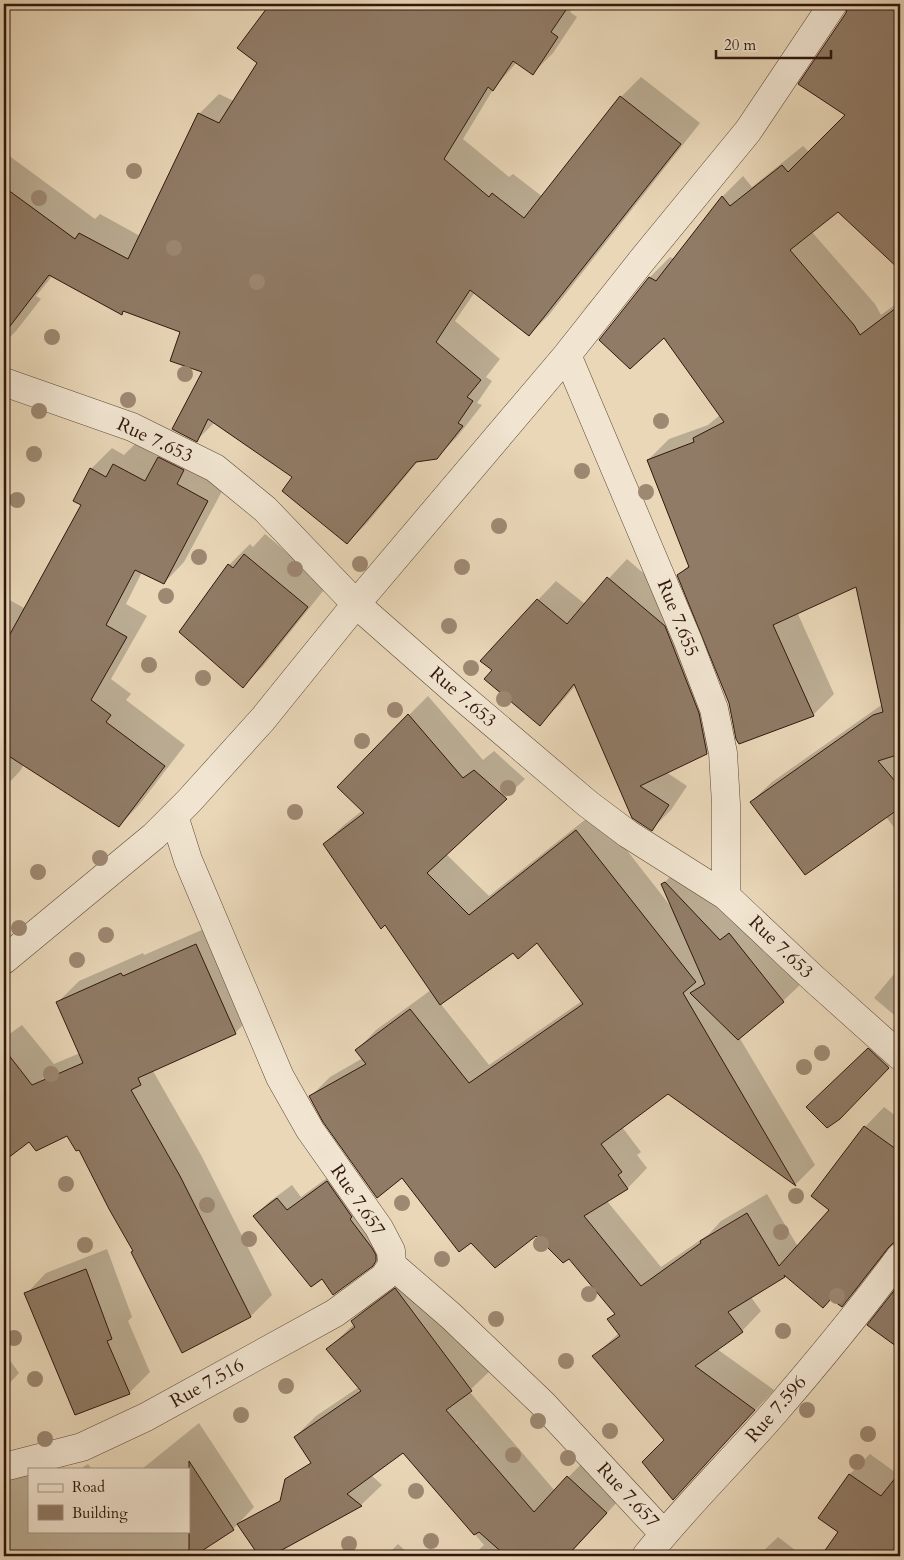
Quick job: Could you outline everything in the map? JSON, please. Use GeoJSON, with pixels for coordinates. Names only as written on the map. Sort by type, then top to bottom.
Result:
{"type":"FeatureCollection","features":[{"type":"Feature","properties":{"kind":"street"},"geometry":{"type":"LineString","coordinates":[[4,960],[154,836],[263,719],[356,604],[567,355],[642,258],[748,131],[833,4]]}},
{"type":"Feature","properties":{"kind":"street","name":"Rue 7.655"},"geometry":{"type":"LineString","coordinates":[[567,355],[688,641],[714,708],[723,753],[726,804],[726,896]]}},
{"type":"Feature","properties":{"kind":"street","name":"Rue 7.653"},"geometry":{"type":"LineString","coordinates":[[4,382],[132,427],[215,468],[265,509],[356,604],[588,804],[628,834],[726,896],[900,1056]]}},
{"type":"Feature","properties":{"kind":"street","name":"Rue 7.657"},"geometry":{"type":"LineString","coordinates":[[174,816],[188,860],[280,1078],[310,1130],[379,1228],[391,1251],[392,1265],[451,1316],[542,1403],[664,1534]]}},
{"type":"Feature","properties":{"kind":"street","name":"Rue 7.596"},"geometry":{"type":"LineString","coordinates":[[646,1556],[773,1414],[868,1300],[900,1257]]}},
{"type":"Feature","properties":{"kind":"street","name":"Rue 7.516"},"geometry":{"type":"LineString","coordinates":[[4,1467],[82,1447],[146,1417],[335,1313],[384,1277],[392,1265]]}},
{"type":"Feature","properties":{"kind":"building"},"geometry":{"type":"Polygon","coordinates":[[[270,4],[570,4],[551,32],[558,37],[533,75],[513,61],[493,91],[488,87],[444,159],[489,197],[492,193],[524,218],[620,96],[681,144],[529,336],[470,290],[436,342],[481,380],[467,397],[473,401],[458,423],[463,426],[437,459],[416,462],[347,544],[282,491],[292,477],[208,419],[197,442],[172,429],[202,372],[170,361],[180,332],[123,311],[122,315],[49,275],[4,334],[4,187],[75,239],[79,233],[128,259],[198,113],[219,123],[257,63],[237,48],[270,4]]]}},
{"type":"Feature","properties":{"kind":"building"},"geometry":{"type":"Polygon","coordinates":[[[848,4],[900,4],[900,270],[838,212],[790,250],[854,325],[860,335],[900,305],[900,754],[878,761],[900,787],[900,808],[805,875],[750,802],[873,715],[883,712],[856,587],[773,625],[814,716],[739,744],[736,739],[729,703],[677,575],[689,567],[647,460],[694,442],[693,438],[724,422],[664,338],[630,369],[599,340],[649,277],[656,281],[722,196],[730,206],[782,165],[788,172],[845,115],[798,84],[846,13],[848,4]]]}},
{"type":"Feature","properties":{"kind":"building"},"geometry":{"type":"Polygon","coordinates":[[[158,457],[184,470],[177,484],[208,501],[164,584],[135,570],[106,625],[127,637],[91,700],[111,715],[106,722],[165,766],[119,827],[4,753],[4,645],[81,505],[73,501],[90,468],[106,477],[113,464],[145,481],[158,457]]]}},
{"type":"Feature","properties":{"kind":"building"},"geometry":{"type":"Polygon","coordinates":[[[244,554],[308,607],[243,688],[179,632],[228,564],[233,568],[244,554]]]}},
{"type":"Feature","properties":{"kind":"building"},"geometry":{"type":"Polygon","coordinates":[[[607,577],[665,626],[699,713],[707,754],[640,786],[669,805],[652,831],[632,818],[574,684],[540,726],[484,679],[492,670],[480,661],[537,599],[567,624],[607,577]]]}},
{"type":"Feature","properties":{"kind":"building"},"geometry":{"type":"Polygon","coordinates":[[[408,714],[463,778],[474,770],[507,799],[427,873],[469,915],[576,830],[696,982],[683,993],[796,1186],[668,1094],[601,1144],[622,1172],[618,1175],[628,1189],[584,1216],[641,1286],[701,1243],[700,1241],[747,1213],[779,1266],[829,1210],[811,1196],[864,1126],[900,1152],[900,1242],[893,1243],[888,1248],[842,1307],[831,1299],[823,1308],[784,1275],[785,1277],[728,1312],[743,1332],[695,1366],[755,1410],[673,1500],[642,1462],[664,1440],[592,1356],[620,1336],[607,1319],[615,1314],[569,1259],[563,1263],[536,1236],[495,1268],[471,1243],[459,1252],[402,1178],[377,1198],[323,1122],[309,1096],[366,1064],[355,1050],[410,1009],[469,1083],[583,1004],[537,943],[518,959],[513,953],[440,1005],[385,925],[381,929],[323,844],[364,813],[337,787],[408,714]]]}},
{"type":"Feature","properties":{"kind":"building"},"geometry":{"type":"Polygon","coordinates":[[[665,882],[720,940],[729,933],[784,1002],[738,1040],[690,993],[705,984],[661,884],[665,882]]]}},
{"type":"Feature","properties":{"kind":"building"},"geometry":{"type":"Polygon","coordinates":[[[196,944],[236,1034],[138,1078],[141,1085],[131,1090],[180,1176],[251,1317],[182,1353],[131,1252],[133,1251],[79,1150],[76,1151],[67,1136],[36,1151],[29,1142],[4,1161],[4,1049],[32,1085],[83,1063],[56,1002],[121,973],[123,976],[196,944]]]}},
{"type":"Feature","properties":{"kind":"building"},"geometry":{"type":"Polygon","coordinates":[[[868,1048],[889,1068],[840,1119],[827,1128],[806,1107],[868,1048]]]}},
{"type":"Feature","properties":{"kind":"building"},"geometry":{"type":"Polygon","coordinates":[[[327,1181],[352,1217],[350,1219],[376,1255],[376,1261],[373,1266],[333,1295],[322,1279],[311,1287],[253,1216],[277,1198],[287,1210],[327,1181]]]}},
{"type":"Feature","properties":{"kind":"building"},"geometry":{"type":"Polygon","coordinates":[[[86,1269],[112,1339],[107,1341],[130,1394],[75,1415],[24,1293],[86,1269]]]}},
{"type":"Feature","properties":{"kind":"building"},"geometry":{"type":"Polygon","coordinates":[[[900,1283],[900,1349],[867,1325],[900,1283]]]}},
{"type":"Feature","properties":{"kind":"building"},"geometry":{"type":"Polygon","coordinates":[[[395,1288],[472,1391],[446,1410],[534,1512],[567,1476],[607,1513],[567,1556],[506,1556],[479,1532],[474,1535],[403,1453],[347,1494],[362,1506],[271,1556],[259,1556],[237,1524],[280,1501],[285,1479],[311,1463],[294,1437],[361,1391],[326,1349],[355,1327],[351,1321],[395,1288]]]}},
{"type":"Feature","properties":{"kind":"building"},"geometry":{"type":"Polygon","coordinates":[[[189,1461],[234,1530],[194,1556],[189,1556],[189,1461]]]}},
{"type":"Feature","properties":{"kind":"building"},"geometry":{"type":"Polygon","coordinates":[[[900,1472],[900,1556],[821,1556],[838,1532],[818,1518],[849,1474],[881,1496],[900,1472]]]}}]}
